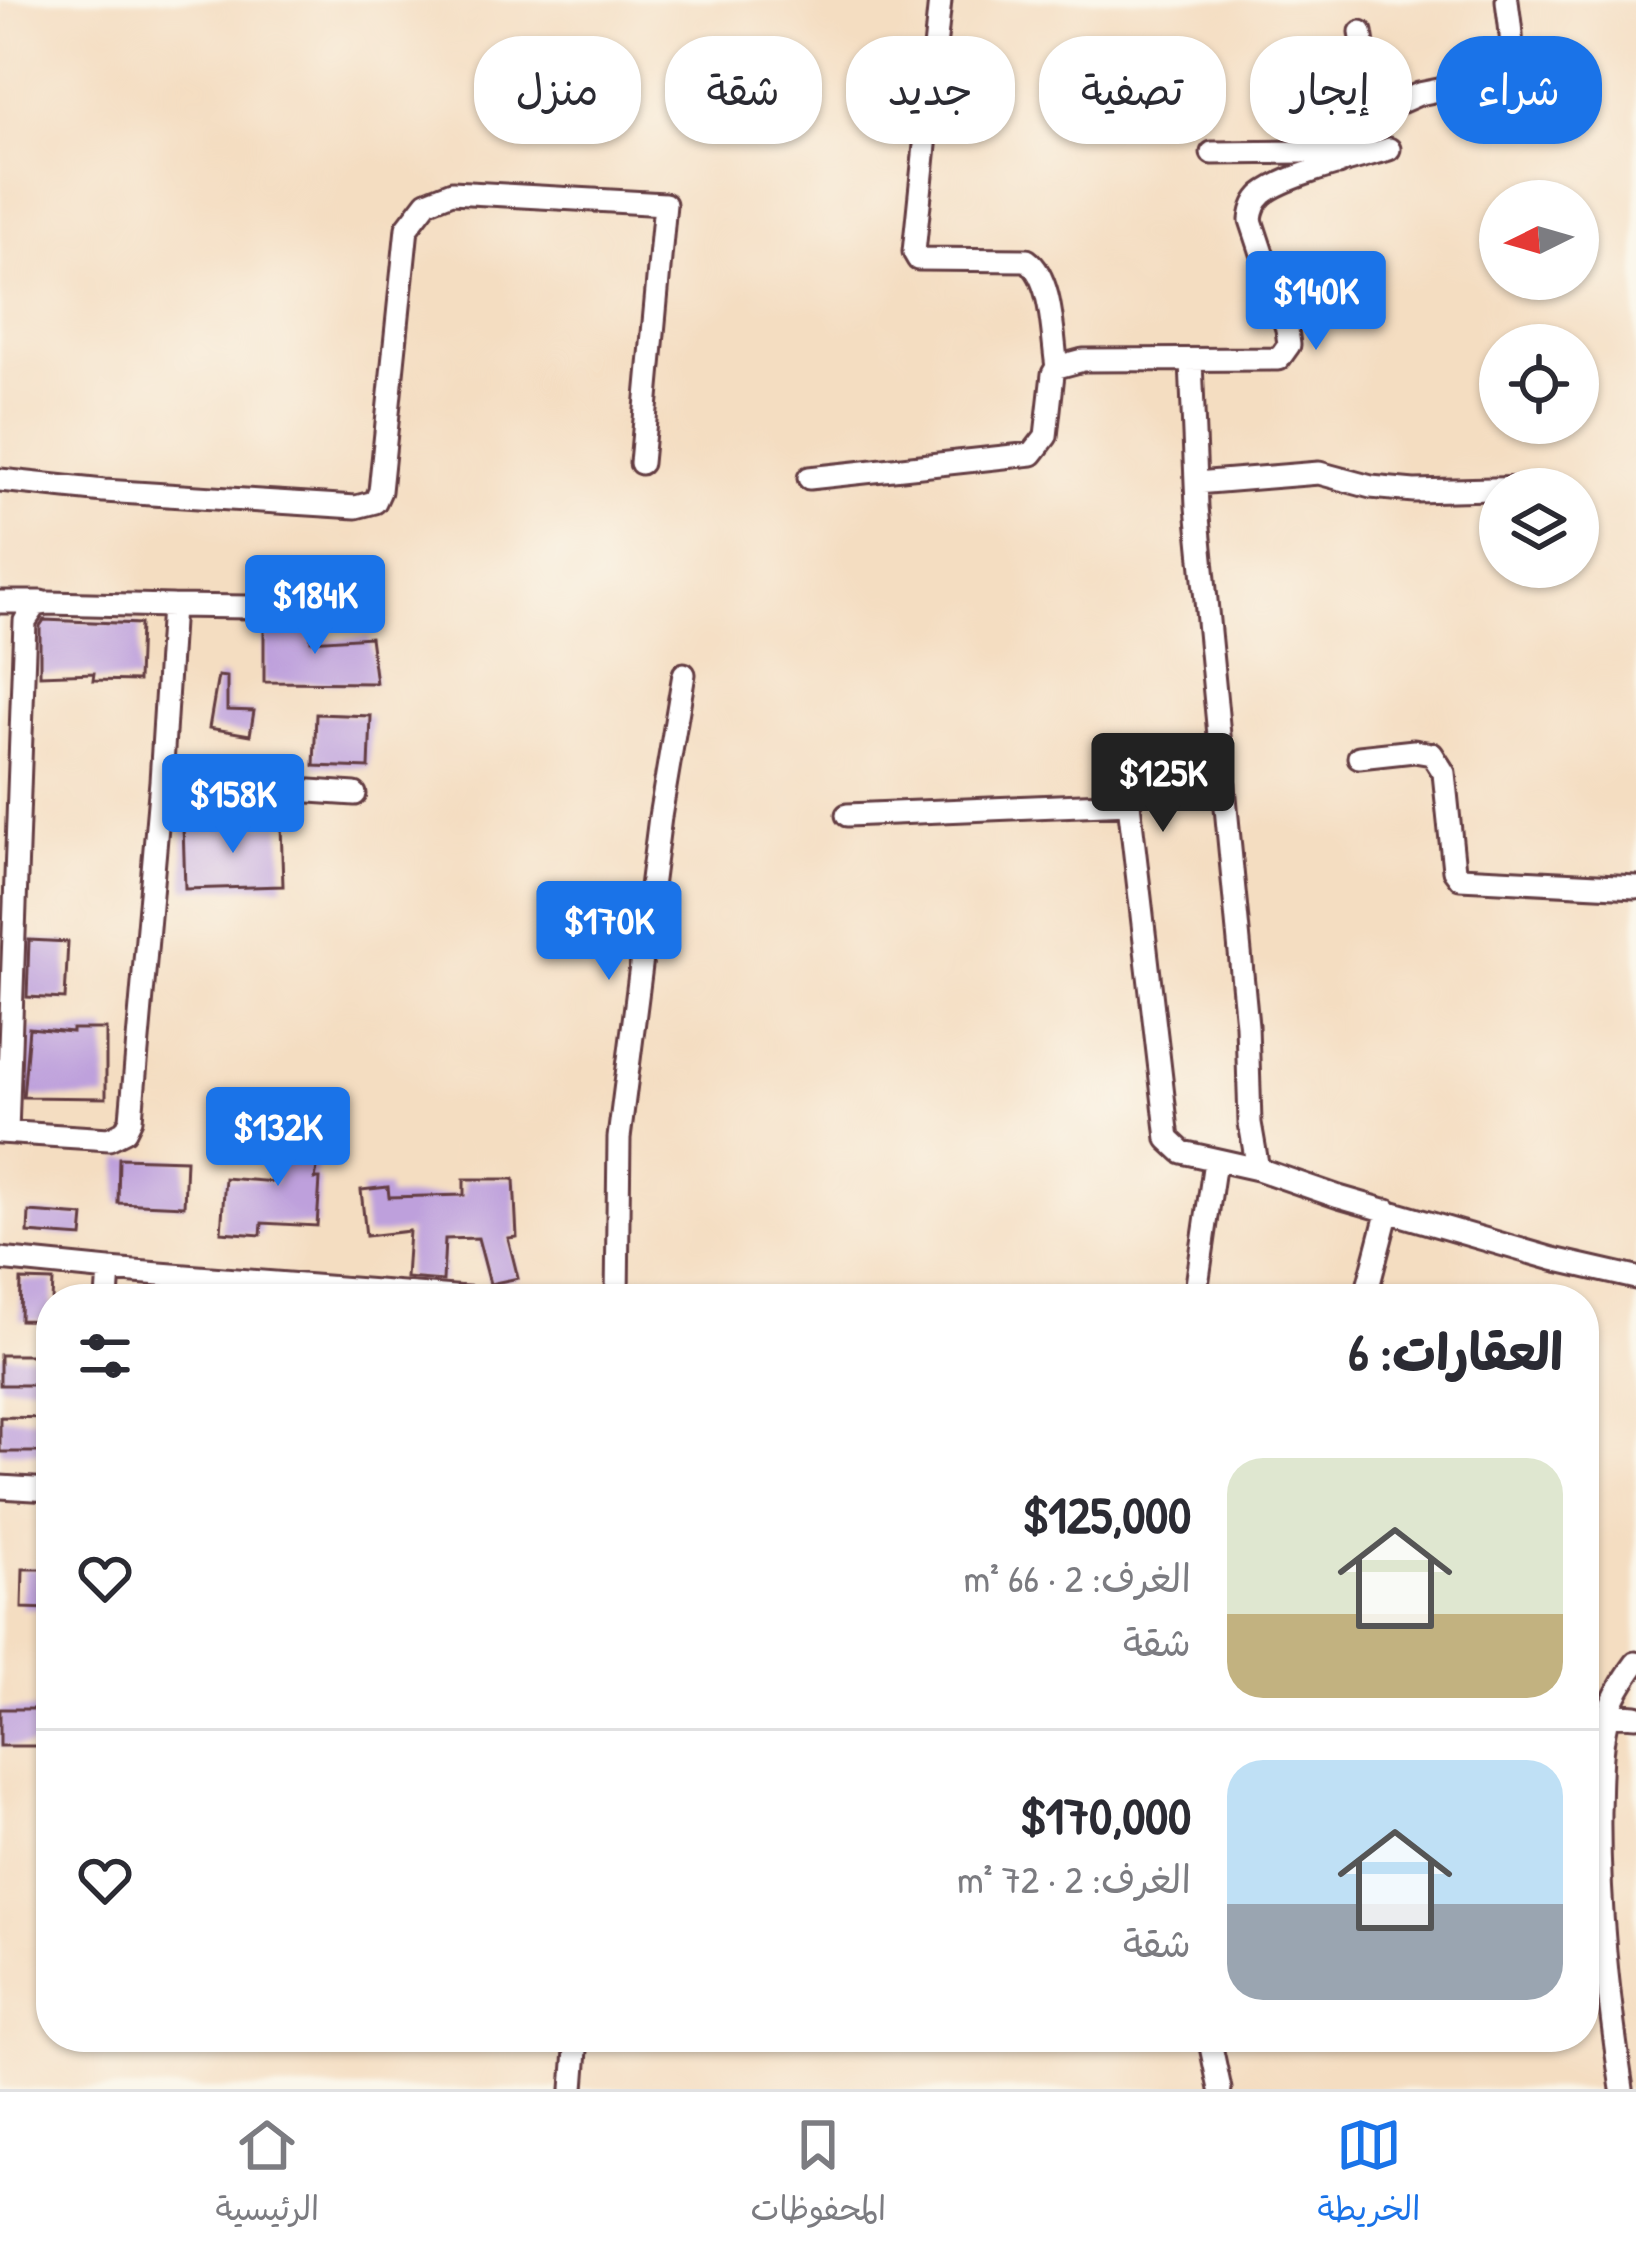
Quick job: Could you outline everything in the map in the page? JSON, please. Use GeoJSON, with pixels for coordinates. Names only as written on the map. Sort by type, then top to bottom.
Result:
{"type":"FeatureCollection","features":[{"type":"Feature","properties":{"kind":"street"},"geometry":{"type":"LineString","coordinates":[[940,0],[914,252],[925,260],[1031,262],[1044,288],[1058,367]]}},
{"type":"Feature","properties":{"kind":"street"},"geometry":{"type":"LineString","coordinates":[[1412,97],[1498,78],[1508,70],[1507,0]]}},
{"type":"Feature","properties":{"kind":"street"},"geometry":{"type":"LineString","coordinates":[[1361,32],[1362,36]]}},
{"type":"Feature","properties":{"kind":"street"},"geometry":{"type":"LineString","coordinates":[[1212,153],[1302,152],[1345,144]]}},
{"type":"Feature","properties":{"kind":"street"},"geometry":{"type":"LineString","coordinates":[[1339,164],[1354,144]]}},
{"type":"Feature","properties":{"kind":"street"},"geometry":{"type":"LineString","coordinates":[[809,478],[1032,454],[1046,436],[1053,374],[1058,367],[1083,360],[1270,362],[1286,354],[1287,329],[1251,220],[1252,209],[1267,191],[1389,149]]}},
{"type":"Feature","properties":{"kind":"street"},"geometry":{"type":"LineString","coordinates":[[0,480],[356,507],[375,502],[380,491],[407,228],[427,202],[452,192],[665,204],[641,463]]}},
{"type":"Feature","properties":{"kind":"street"},"geometry":{"type":"LineString","coordinates":[[1191,361],[1196,483],[1247,1025],[1250,1123],[1258,1169]]}},
{"type":"Feature","properties":{"kind":"street"},"geometry":{"type":"LineString","coordinates":[[1196,483],[1319,473],[1371,487],[1479,489]]}},
{"type":"Feature","properties":{"kind":"street"},"geometry":{"type":"LineString","coordinates":[[0,602],[329,608]]}},
{"type":"Feature","properties":{"kind":"street"},"geometry":{"type":"LineString","coordinates":[[48,602],[36,605],[25,621],[4,1132],[109,1139],[125,1131],[131,1119],[172,606]]}},
{"type":"Feature","properties":{"kind":"street"},"geometry":{"type":"LineString","coordinates":[[617,1284],[619,1138],[683,674]]}},
{"type":"Feature","properties":{"kind":"street"},"geometry":{"type":"LineString","coordinates":[[1359,757],[1414,751],[1432,754],[1444,773],[1454,870],[1460,878],[1636,887]]}},
{"type":"Feature","properties":{"kind":"street"},"geometry":{"type":"LineString","coordinates":[[161,782],[355,794]]}},
{"type":"Feature","properties":{"kind":"street"},"geometry":{"type":"LineString","coordinates":[[848,815],[1129,803],[1168,1139],[1182,1152],[1258,1169],[1553,1259],[1636,1277]]}},
{"type":"Feature","properties":{"kind":"street"},"geometry":{"type":"LineString","coordinates":[[1197,1284],[1216,1161]]}},
{"type":"Feature","properties":{"kind":"street"},"geometry":{"type":"LineString","coordinates":[[1369,1284],[1388,1210]]}},
{"type":"Feature","properties":{"kind":"street"},"geometry":{"type":"LineString","coordinates":[[0,1258],[288,1284]]}},
{"type":"Feature","properties":{"kind":"street"},"geometry":{"type":"LineString","coordinates":[[108,1284],[109,1270]]}},
{"type":"Feature","properties":{"kind":"street"},"geometry":{"type":"LineString","coordinates":[[0,1487],[36,1489]]}},
{"type":"Feature","properties":{"kind":"street"},"geometry":{"type":"LineString","coordinates":[[1599,1833],[1608,1714],[1636,1663]]}},
{"type":"Feature","properties":{"kind":"street"},"geometry":{"type":"LineString","coordinates":[[1608,1714],[1636,1716]]}},
{"type":"Feature","properties":{"kind":"street"},"geometry":{"type":"LineString","coordinates":[[1599,1898],[1622,2089]]}},
{"type":"Feature","properties":{"kind":"street"},"geometry":{"type":"LineString","coordinates":[[1599,1998],[1608,1998]]}},
{"type":"Feature","properties":{"kind":"street"},"geometry":{"type":"LineString","coordinates":[[573,2089],[576,2052]]}},
{"type":"Feature","properties":{"kind":"street"},"geometry":{"type":"LineString","coordinates":[[1212,2052],[1220,2089]]}},
{"type":"Feature","properties":{"kind":"building"},"geometry":{"type":"Polygon","coordinates":[[[44,620],[140,624],[138,681],[93,680],[94,673],[40,675],[44,620]]]}},
{"type":"Feature","properties":{"kind":"building"},"geometry":{"type":"Polygon","coordinates":[[[264,623],[311,623],[311,641],[370,637],[376,683],[264,682],[264,623]]]}},
{"type":"Feature","properties":{"kind":"building"},"geometry":{"type":"Polygon","coordinates":[[[218,676],[227,677],[227,710],[254,711],[250,735],[209,728],[218,676]]]}},
{"type":"Feature","properties":{"kind":"building"},"geometry":{"type":"Polygon","coordinates":[[[316,714],[371,716],[369,768],[314,766],[316,714]]]}},
{"type":"Feature","properties":{"kind":"building"},"geometry":{"type":"Polygon","coordinates":[[[281,824],[283,886],[185,889],[183,826],[281,824]]]}},
{"type":"Feature","properties":{"kind":"building"},"geometry":{"type":"Polygon","coordinates":[[[29,940],[68,942],[65,999],[27,997],[29,940]]]}},
{"type":"Feature","properties":{"kind":"building"},"geometry":{"type":"Polygon","coordinates":[[[29,1028],[106,1029],[106,1098],[23,1097],[29,1028]]]}},
{"type":"Feature","properties":{"kind":"building"},"geometry":{"type":"Polygon","coordinates":[[[287,1126],[324,1132],[315,1179],[320,1179],[317,1226],[262,1223],[261,1235],[221,1232],[225,1178],[275,1182],[287,1126]]]}},
{"type":"Feature","properties":{"kind":"building"},"geometry":{"type":"Polygon","coordinates":[[[119,1158],[186,1160],[184,1206],[118,1203],[119,1158]]]}},
{"type":"Feature","properties":{"kind":"building"},"geometry":{"type":"Polygon","coordinates":[[[464,1179],[514,1179],[517,1237],[508,1238],[518,1278],[490,1284],[478,1238],[445,1239],[443,1281],[406,1278],[409,1231],[366,1236],[361,1190],[388,1187],[389,1197],[464,1195],[464,1179]]]}},
{"type":"Feature","properties":{"kind":"building"},"geometry":{"type":"Polygon","coordinates":[[[29,1212],[84,1216],[82,1237],[28,1233],[29,1212]]]}},
{"type":"Feature","properties":{"kind":"building"},"geometry":{"type":"Polygon","coordinates":[[[21,1280],[53,1281],[36,1284],[36,1321],[20,1320],[21,1280]]]}},
{"type":"Feature","properties":{"kind":"building"},"geometry":{"type":"Polygon","coordinates":[[[0,1355],[36,1355],[36,1385],[0,1385],[0,1355]]]}},
{"type":"Feature","properties":{"kind":"building"},"geometry":{"type":"Polygon","coordinates":[[[0,1417],[36,1418],[36,1452],[0,1452],[0,1417]]]}},
{"type":"Feature","properties":{"kind":"building"},"geometry":{"type":"Polygon","coordinates":[[[23,1569],[36,1569],[36,1608],[22,1608],[23,1569]]]}},
{"type":"Feature","properties":{"kind":"building"},"geometry":{"type":"Polygon","coordinates":[[[0,1709],[36,1709],[36,1746],[0,1746],[0,1709]]]}}]}
